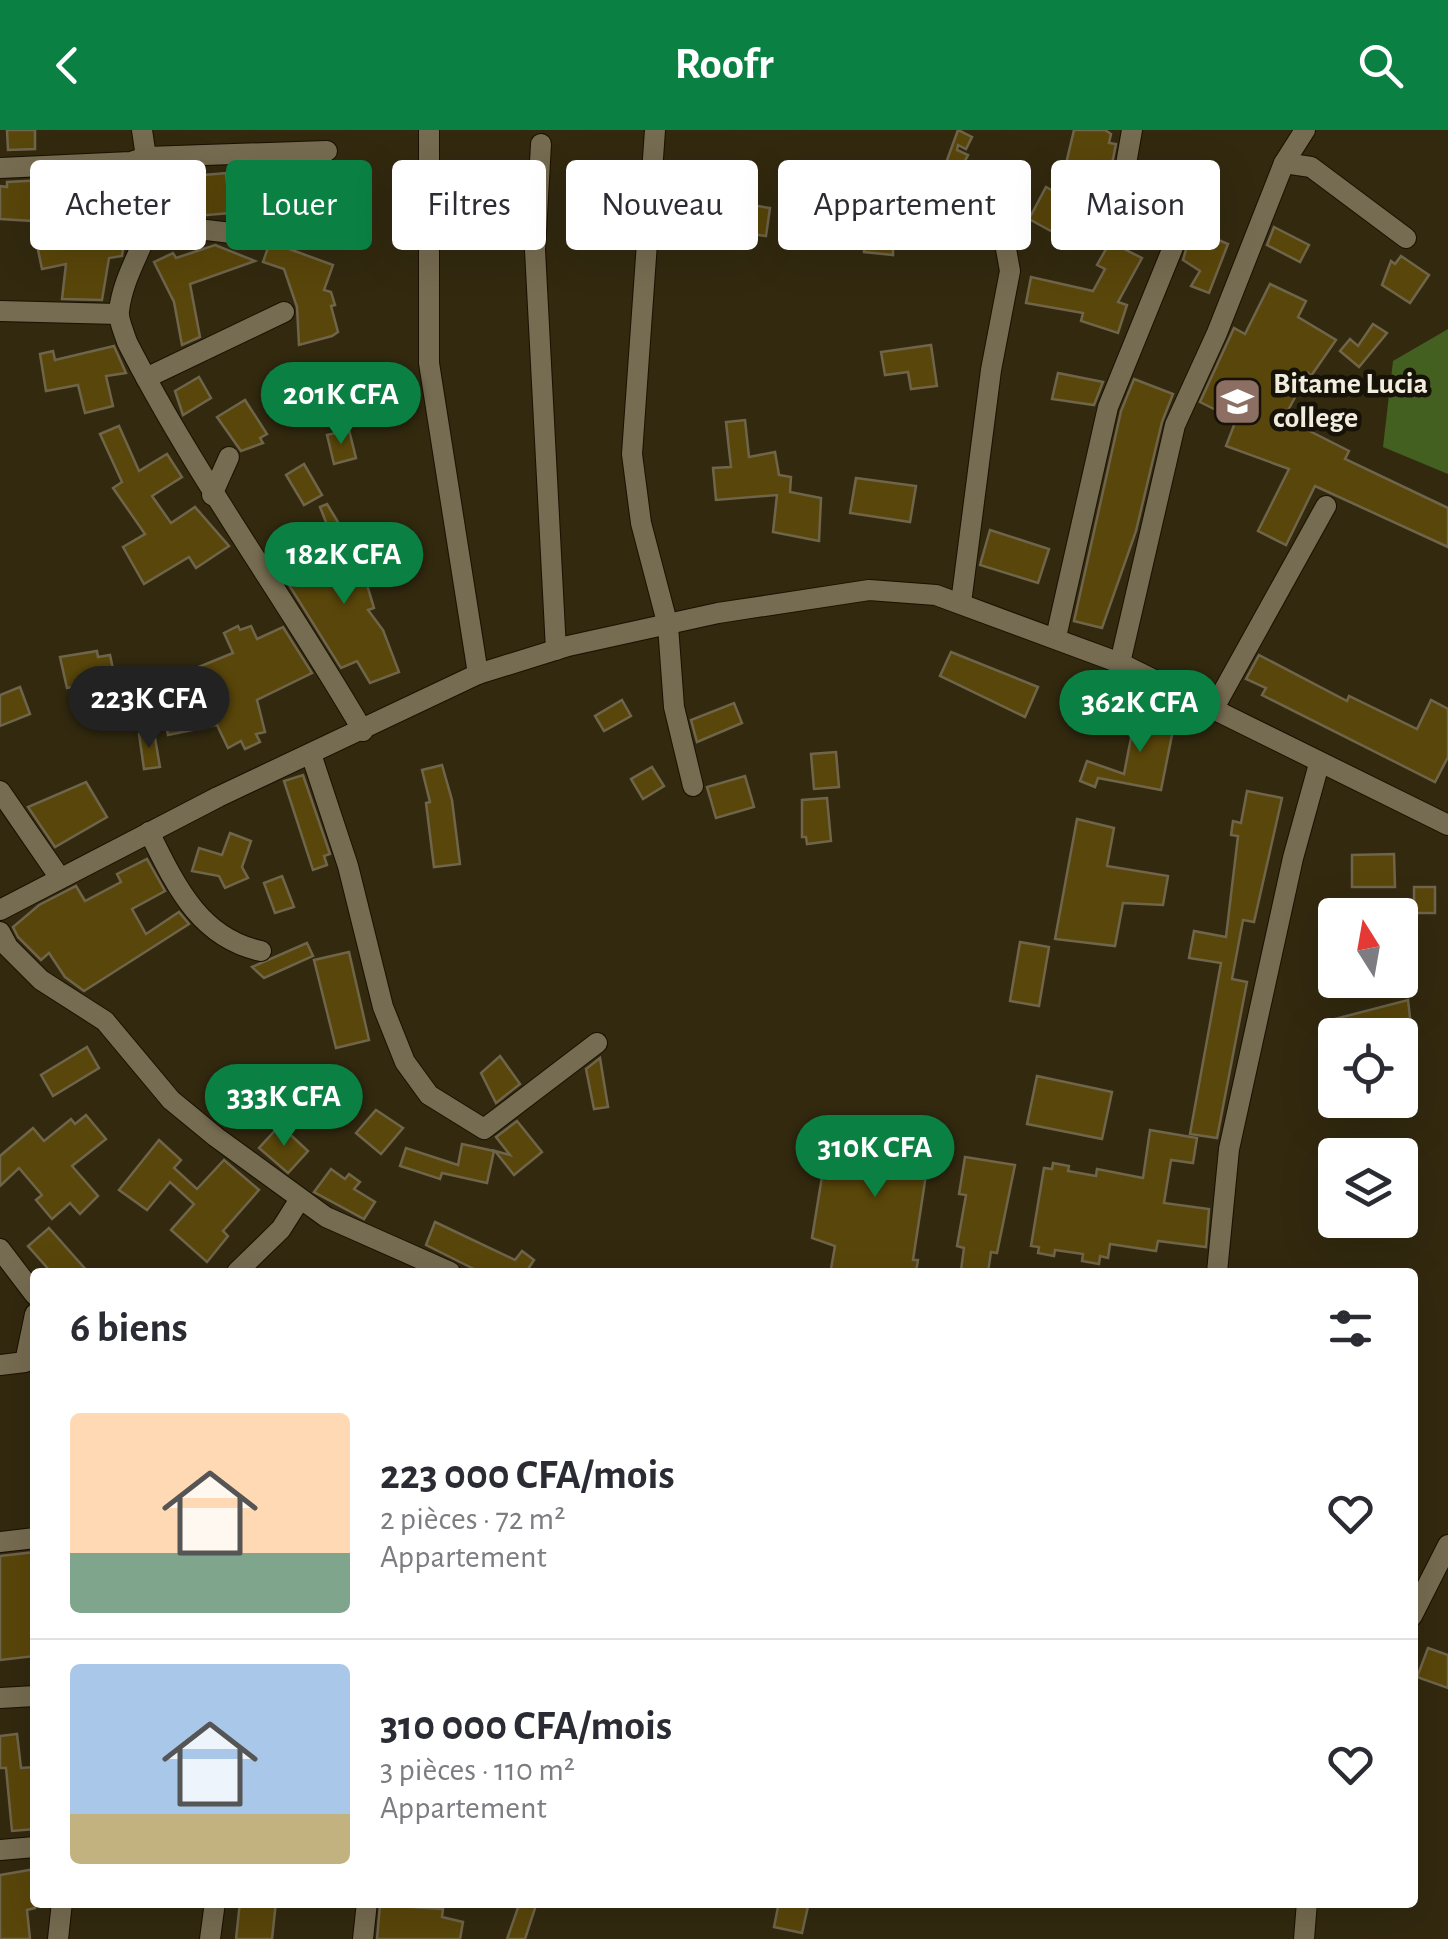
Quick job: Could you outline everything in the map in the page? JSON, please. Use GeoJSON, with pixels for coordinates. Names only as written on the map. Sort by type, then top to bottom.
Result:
{"type":"FeatureCollection","features":[{"type":"Feature","properties":{"kind":"street"},"geometry":{"type":"LineString","coordinates":[[142,130],[146,158]]}},
{"type":"Feature","properties":{"kind":"street"},"geometry":{"type":"LineString","coordinates":[[430,130],[429,362],[478,674]]}},
{"type":"Feature","properties":{"kind":"street"},"geometry":{"type":"LineString","coordinates":[[654,130],[632,454],[641,523],[668,626],[674,707],[693,786]]}},
{"type":"Feature","properties":{"kind":"street"},"geometry":{"type":"LineString","coordinates":[[1056,637],[1108,406],[1178,235],[1178,225],[1186,214],[1141,185],[1124,180],[1132,130]]}},
{"type":"Feature","properties":{"kind":"street"},"geometry":{"type":"LineString","coordinates":[[1120,663],[1175,424],[1218,333],[1284,163],[1306,130]]}},
{"type":"Feature","properties":{"kind":"street"},"geometry":{"type":"LineString","coordinates":[[542,144],[535,250],[556,650]]}},
{"type":"Feature","properties":{"kind":"street"},"geometry":{"type":"LineString","coordinates":[[0,168],[327,151]]}},
{"type":"Feature","properties":{"kind":"street"},"geometry":{"type":"LineString","coordinates":[[1284,163],[1311,167],[1406,238]]}},
{"type":"Feature","properties":{"kind":"street"},"geometry":{"type":"LineString","coordinates":[[141,250],[118,314],[146,378],[212,495],[273,580],[363,732]]}},
{"type":"Feature","properties":{"kind":"street"},"geometry":{"type":"LineString","coordinates":[[961,604],[991,370],[1010,271],[1006,250]]}},
{"type":"Feature","properties":{"kind":"street"},"geometry":{"type":"LineString","coordinates":[[0,310],[118,314]]}},
{"type":"Feature","properties":{"kind":"street"},"geometry":{"type":"LineString","coordinates":[[146,378],[284,312]]}},
{"type":"Feature","properties":{"kind":"street"},"geometry":{"type":"LineString","coordinates":[[212,495],[230,457]]}},
{"type":"Feature","properties":{"kind":"street"},"geometry":{"type":"LineString","coordinates":[[1214,708],[1326,506]]}},
{"type":"Feature","properties":{"kind":"street"},"geometry":{"type":"LineString","coordinates":[[0,910],[149,832],[478,674],[556,650],[718,613],[869,590],[906,590],[961,604],[1056,637],[1214,708],[1319,764],[1448,825]]}},
{"type":"Feature","properties":{"kind":"street"},"geometry":{"type":"LineString","coordinates":[[310,754],[348,866],[383,1007],[405,1062],[429,1095],[484,1129],[597,1043]]}},
{"type":"Feature","properties":{"kind":"street"},"geometry":{"type":"LineString","coordinates":[[1217,1268],[1228,1149],[1293,858],[1319,764]]}},
{"type":"Feature","properties":{"kind":"street"},"geometry":{"type":"LineString","coordinates":[[0,791],[60,878]]}},
{"type":"Feature","properties":{"kind":"street"},"geometry":{"type":"LineString","coordinates":[[149,832],[186,900],[212,930],[261,951]]}},
{"type":"Feature","properties":{"kind":"street"},"geometry":{"type":"LineString","coordinates":[[0,932],[8,947],[42,980],[104,1021],[182,1110],[300,1199],[344,1226],[441,1268]]}},
{"type":"Feature","properties":{"kind":"street"},"geometry":{"type":"LineString","coordinates":[[241,1268],[281,1229],[300,1199]]}},
{"type":"Feature","properties":{"kind":"street"},"geometry":{"type":"LineString","coordinates":[[0,1249],[30,1289]]}},
{"type":"Feature","properties":{"kind":"street"},"geometry":{"type":"LineString","coordinates":[[0,1365],[25,1362],[30,1338]]}},
{"type":"Feature","properties":{"kind":"street"},"geometry":{"type":"LineString","coordinates":[[0,1542],[30,1539]]}},
{"type":"Feature","properties":{"kind":"street"},"geometry":{"type":"LineString","coordinates":[[1418,1604],[1448,1546]]}},
{"type":"Feature","properties":{"kind":"street"},"geometry":{"type":"LineString","coordinates":[[0,1698],[30,1696]]}},
{"type":"Feature","properties":{"kind":"street"},"geometry":{"type":"LineString","coordinates":[[0,1850],[30,1847]]}},
{"type":"Feature","properties":{"kind":"street"},"geometry":{"type":"LineString","coordinates":[[58,1939],[61,1908]]}},
{"type":"Feature","properties":{"kind":"street"},"geometry":{"type":"LineString","coordinates":[[210,1939],[214,1908]]}},
{"type":"Feature","properties":{"kind":"street"},"geometry":{"type":"LineString","coordinates":[[363,1939],[366,1908]]}},
{"type":"Feature","properties":{"kind":"street"},"geometry":{"type":"LineString","coordinates":[[1304,1939],[1307,1908]]}},
{"type":"Feature","properties":{"kind":"green space"},"geometry":{"type":"Polygon","coordinates":[[[1448,329],[1448,474],[1383,447],[1393,361],[1448,329]]]}},
{"type":"Feature","properties":{"kind":"building"},"geometry":{"type":"Polygon","coordinates":[[[7,130],[35,130],[35,149],[8,150],[7,130]]]}},
{"type":"Feature","properties":{"kind":"building"},"geometry":{"type":"Polygon","coordinates":[[[958,130],[972,137],[966,149],[958,145],[957,150],[968,155],[965,160],[947,160],[958,130]]]}},
{"type":"Feature","properties":{"kind":"building"},"geometry":{"type":"Polygon","coordinates":[[[1074,130],[1105,130],[1111,134],[1109,143],[1116,144],[1113,160],[1067,160],[1074,130]]]}},
{"type":"Feature","properties":{"kind":"building"},"geometry":{"type":"Polygon","coordinates":[[[226,173],[226,213],[206,215],[206,175],[226,173]]]}},
{"type":"Feature","properties":{"kind":"building"},"geometry":{"type":"Polygon","coordinates":[[[30,181],[30,221],[0,219],[0,186],[7,187],[7,182],[30,181]]]}},
{"type":"Feature","properties":{"kind":"building"},"geometry":{"type":"Polygon","coordinates":[[[1046,187],[1051,190],[1051,231],[1031,220],[1046,187]]]}},
{"type":"Feature","properties":{"kind":"building"},"geometry":{"type":"Polygon","coordinates":[[[758,206],[770,208],[766,236],[758,235],[758,206]]]}},
{"type":"Feature","properties":{"kind":"building"},"geometry":{"type":"Polygon","coordinates":[[[1274,227],[1309,245],[1300,262],[1267,245],[1274,227]]]}},
{"type":"Feature","properties":{"kind":"building"},"geometry":{"type":"Polygon","coordinates":[[[1220,241],[1228,244],[1209,293],[1191,286],[1200,271],[1183,260],[1186,250],[1220,250],[1220,241]]]}},
{"type":"Feature","properties":{"kind":"building"},"geometry":{"type":"Polygon","coordinates":[[[215,245],[255,261],[190,284],[200,337],[182,345],[174,302],[154,262],[173,253],[176,258],[215,245]]]}},
{"type":"Feature","properties":{"kind":"building"},"geometry":{"type":"Polygon","coordinates":[[[38,250],[123,250],[122,256],[109,258],[102,300],[62,299],[66,264],[42,269],[38,250]]]}},
{"type":"Feature","properties":{"kind":"building"},"geometry":{"type":"Polygon","coordinates":[[[267,250],[292,250],[333,265],[324,290],[331,292],[338,332],[299,345],[297,307],[284,269],[263,262],[267,250]]]}},
{"type":"Feature","properties":{"kind":"building"},"geometry":{"type":"Polygon","coordinates":[[[893,250],[893,255],[864,252],[893,250]]]}},
{"type":"Feature","properties":{"kind":"building"},"geometry":{"type":"Polygon","coordinates":[[[1105,250],[1126,250],[1142,258],[1118,302],[1127,305],[1118,333],[1081,321],[1083,313],[1026,303],[1031,277],[1093,291],[1105,269],[1097,265],[1105,250]]]}},
{"type":"Feature","properties":{"kind":"building"},"geometry":{"type":"Polygon","coordinates":[[[1401,256],[1429,275],[1410,303],[1382,285],[1391,261],[1395,264],[1401,256]]]}},
{"type":"Feature","properties":{"kind":"building"},"geometry":{"type":"Polygon","coordinates":[[[1270,284],[1306,301],[1298,317],[1336,340],[1311,376],[1308,373],[1284,418],[1349,451],[1345,459],[1448,508],[1448,547],[1315,486],[1286,545],[1258,531],[1289,469],[1226,446],[1236,420],[1200,402],[1234,328],[1245,334],[1270,284]]]}},
{"type":"Feature","properties":{"kind":"building"},"geometry":{"type":"Polygon","coordinates":[[[1373,324],[1387,333],[1359,367],[1340,351],[1350,339],[1358,346],[1373,324]]]}},
{"type":"Feature","properties":{"kind":"building"},"geometry":{"type":"Polygon","coordinates":[[[931,345],[937,386],[911,389],[908,372],[885,375],[881,352],[931,345]]]}},
{"type":"Feature","properties":{"kind":"building"},"geometry":{"type":"Polygon","coordinates":[[[114,346],[126,373],[106,376],[113,406],[85,413],[78,385],[46,391],[40,354],[53,351],[55,360],[114,346]]]}},
{"type":"Feature","properties":{"kind":"building"},"geometry":{"type":"Polygon","coordinates":[[[1058,373],[1103,382],[1094,405],[1052,399],[1058,373]]]}},
{"type":"Feature","properties":{"kind":"building"},"geometry":{"type":"Polygon","coordinates":[[[199,377],[211,398],[183,415],[175,391],[199,377]]]}},
{"type":"Feature","properties":{"kind":"building"},"geometry":{"type":"Polygon","coordinates":[[[1134,379],[1173,394],[1162,422],[1136,531],[1102,628],[1074,621],[1121,411],[1134,379]]]}},
{"type":"Feature","properties":{"kind":"building"},"geometry":{"type":"Polygon","coordinates":[[[245,400],[267,434],[260,438],[263,443],[241,451],[217,417],[245,400]]]}},
{"type":"Feature","properties":{"kind":"building"},"geometry":{"type":"Polygon","coordinates":[[[745,420],[749,457],[775,452],[779,475],[791,477],[790,492],[821,498],[819,541],[773,532],[777,495],[716,500],[713,468],[731,467],[726,422],[745,420]]]}},
{"type":"Feature","properties":{"kind":"building"},"geometry":{"type":"Polygon","coordinates":[[[119,426],[139,471],[167,454],[182,477],[152,496],[171,523],[195,507],[229,546],[196,568],[189,557],[144,584],[123,547],[145,534],[113,488],[122,482],[100,434],[119,426]]]}},
{"type":"Feature","properties":{"kind":"building"},"geometry":{"type":"Polygon","coordinates":[[[349,430],[356,458],[334,464],[327,435],[349,430]]]}},
{"type":"Feature","properties":{"kind":"building"},"geometry":{"type":"Polygon","coordinates":[[[304,464],[322,495],[304,505],[286,475],[304,464]]]}},
{"type":"Feature","properties":{"kind":"building"},"geometry":{"type":"Polygon","coordinates":[[[856,478],[916,486],[910,522],[850,513],[856,478]]]}},
{"type":"Feature","properties":{"kind":"building"},"geometry":{"type":"Polygon","coordinates":[[[327,504],[358,555],[374,608],[368,610],[383,630],[399,672],[370,683],[357,661],[341,668],[284,577],[337,550],[320,507],[327,504]]]}},
{"type":"Feature","properties":{"kind":"building"},"geometry":{"type":"Polygon","coordinates":[[[990,530],[1049,549],[1038,583],[980,565],[990,530]]]}},
{"type":"Feature","properties":{"kind":"building"},"geometry":{"type":"Polygon","coordinates":[[[238,626],[240,630],[251,626],[257,639],[283,627],[312,673],[257,700],[265,732],[256,734],[260,742],[245,749],[241,741],[228,748],[217,725],[168,735],[162,705],[190,699],[179,675],[233,653],[224,633],[238,626]]]}},
{"type":"Feature","properties":{"kind":"building"},"geometry":{"type":"Polygon","coordinates":[[[97,651],[98,657],[110,655],[115,678],[67,688],[60,657],[97,651]]]}},
{"type":"Feature","properties":{"kind":"building"},"geometry":{"type":"Polygon","coordinates":[[[951,652],[1038,687],[1025,717],[940,676],[951,652]]]}},
{"type":"Feature","properties":{"kind":"building"},"geometry":{"type":"Polygon","coordinates":[[[1259,655],[1347,701],[1349,696],[1417,729],[1431,700],[1448,709],[1448,757],[1435,782],[1262,695],[1266,688],[1246,679],[1259,655]]]}},
{"type":"Feature","properties":{"kind":"building"},"geometry":{"type":"Polygon","coordinates":[[[20,687],[30,714],[0,726],[0,695],[20,687]]]}},
{"type":"Feature","properties":{"kind":"building"},"geometry":{"type":"Polygon","coordinates":[[[622,700],[631,716],[604,731],[595,716],[622,700]]]}},
{"type":"Feature","properties":{"kind":"building"},"geometry":{"type":"Polygon","coordinates":[[[734,703],[742,723],[697,742],[691,720],[734,703]]]}},
{"type":"Feature","properties":{"kind":"building"},"geometry":{"type":"Polygon","coordinates":[[[1136,712],[1175,720],[1161,790],[1098,778],[1095,787],[1080,781],[1087,761],[1124,774],[1136,712]]]}},
{"type":"Feature","properties":{"kind":"building"},"geometry":{"type":"Polygon","coordinates":[[[154,732],[160,767],[144,769],[139,734],[154,732]]]}},
{"type":"Feature","properties":{"kind":"building"},"geometry":{"type":"Polygon","coordinates":[[[836,752],[839,787],[814,789],[811,754],[836,752]]]}},
{"type":"Feature","properties":{"kind":"building"},"geometry":{"type":"Polygon","coordinates":[[[442,765],[452,800],[460,864],[434,867],[426,803],[430,802],[422,770],[442,765]]]}},
{"type":"Feature","properties":{"kind":"building"},"geometry":{"type":"Polygon","coordinates":[[[652,767],[664,786],[643,799],[631,779],[652,767]]]}},
{"type":"Feature","properties":{"kind":"building"},"geometry":{"type":"Polygon","coordinates":[[[303,775],[330,854],[324,856],[327,865],[313,870],[284,781],[303,775]]]}},
{"type":"Feature","properties":{"kind":"building"},"geometry":{"type":"Polygon","coordinates":[[[745,776],[754,807],[716,818],[707,787],[745,776]]]}},
{"type":"Feature","properties":{"kind":"building"},"geometry":{"type":"Polygon","coordinates":[[[86,782],[107,817],[55,847],[28,807],[86,782]]]}},
{"type":"Feature","properties":{"kind":"building"},"geometry":{"type":"Polygon","coordinates":[[[1247,791],[1282,798],[1254,922],[1243,920],[1232,979],[1247,982],[1217,1138],[1190,1134],[1221,963],[1189,958],[1194,931],[1226,937],[1238,836],[1231,835],[1233,821],[1241,823],[1247,791]]]}},
{"type":"Feature","properties":{"kind":"building"},"geometry":{"type":"Polygon","coordinates":[[[827,798],[831,841],[807,844],[806,837],[802,837],[802,800],[827,798]]]}},
{"type":"Feature","properties":{"kind":"building"},"geometry":{"type":"Polygon","coordinates":[[[1077,819],[1114,828],[1107,866],[1168,876],[1163,905],[1123,903],[1115,946],[1055,939],[1077,819]]]}},
{"type":"Feature","properties":{"kind":"building"},"geometry":{"type":"Polygon","coordinates":[[[230,833],[251,841],[242,867],[248,878],[225,888],[219,876],[192,871],[199,848],[222,855],[230,833]]]}},
{"type":"Feature","properties":{"kind":"building"},"geometry":{"type":"Polygon","coordinates":[[[1394,854],[1395,887],[1352,887],[1352,855],[1394,854]]]}},
{"type":"Feature","properties":{"kind":"building"},"geometry":{"type":"Polygon","coordinates":[[[147,859],[165,891],[132,909],[146,934],[179,912],[189,924],[84,991],[65,977],[49,953],[41,960],[18,937],[13,927],[39,905],[76,886],[85,901],[121,882],[117,874],[147,859]]]}},
{"type":"Feature","properties":{"kind":"building"},"geometry":{"type":"Polygon","coordinates":[[[282,876],[294,907],[275,913],[264,883],[282,876]]]}},
{"type":"Feature","properties":{"kind":"building"},"geometry":{"type":"Polygon","coordinates":[[[1414,887],[1435,887],[1435,913],[1418,913],[1418,898],[1414,898],[1414,887]]]}},
{"type":"Feature","properties":{"kind":"building"},"geometry":{"type":"Polygon","coordinates":[[[1020,942],[1049,947],[1039,1006],[1010,1001],[1020,942]]]}},
{"type":"Feature","properties":{"kind":"building"},"geometry":{"type":"Polygon","coordinates":[[[307,943],[313,956],[264,978],[252,967],[307,943]]]}},
{"type":"Feature","properties":{"kind":"building"},"geometry":{"type":"Polygon","coordinates":[[[349,952],[369,1040],[336,1048],[314,960],[349,952]]]}},
{"type":"Feature","properties":{"kind":"building"},"geometry":{"type":"Polygon","coordinates":[[[1408,1000],[1410,1018],[1339,1018],[1408,1000]]]}},
{"type":"Feature","properties":{"kind":"building"},"geometry":{"type":"Polygon","coordinates":[[[87,1047],[99,1068],[53,1096],[41,1075],[87,1047]]]}},
{"type":"Feature","properties":{"kind":"building"},"geometry":{"type":"Polygon","coordinates":[[[500,1056],[520,1084],[496,1103],[481,1073],[500,1056]]]}},
{"type":"Feature","properties":{"kind":"building"},"geometry":{"type":"Polygon","coordinates":[[[600,1058],[608,1107],[594,1109],[586,1069],[600,1058]]]}},
{"type":"Feature","properties":{"kind":"building"},"geometry":{"type":"Polygon","coordinates":[[[1037,1076],[1112,1092],[1102,1139],[1027,1124],[1037,1076]]]}},
{"type":"Feature","properties":{"kind":"building"},"geometry":{"type":"Polygon","coordinates":[[[376,1110],[403,1128],[381,1154],[356,1133],[376,1110]]]}},
{"type":"Feature","properties":{"kind":"building"},"geometry":{"type":"Polygon","coordinates":[[[86,1115],[106,1139],[72,1166],[98,1196],[80,1214],[70,1203],[52,1219],[36,1200],[42,1195],[19,1168],[0,1186],[0,1156],[33,1128],[44,1141],[71,1119],[75,1124],[86,1115]]]}},
{"type":"Feature","properties":{"kind":"building"},"geometry":{"type":"Polygon","coordinates":[[[517,1121],[542,1152],[514,1175],[495,1151],[510,1155],[496,1137],[517,1121]]]}},
{"type":"Feature","properties":{"kind":"building"},"geometry":{"type":"Polygon","coordinates":[[[280,1125],[308,1151],[288,1173],[259,1148],[280,1125]]]}},
{"type":"Feature","properties":{"kind":"building"},"geometry":{"type":"Polygon","coordinates":[[[860,1125],[940,1138],[938,1147],[944,1148],[942,1161],[936,1160],[934,1169],[927,1168],[913,1260],[918,1260],[917,1268],[831,1268],[835,1246],[812,1238],[825,1158],[832,1160],[833,1154],[849,1156],[853,1133],[859,1134],[860,1125]]]}},
{"type":"Feature","properties":{"kind":"building"},"geometry":{"type":"Polygon","coordinates":[[[1150,1130],[1197,1138],[1193,1163],[1171,1160],[1164,1203],[1209,1209],[1206,1247],[1158,1241],[1156,1251],[1110,1244],[1108,1258],[1100,1256],[1099,1264],[1082,1261],[1083,1254],[1055,1250],[1054,1256],[1038,1253],[1039,1247],[1031,1246],[1044,1168],[1052,1169],[1053,1163],[1069,1166],[1068,1171],[1096,1176],[1097,1169],[1143,1178],[1150,1130]]]}},
{"type":"Feature","properties":{"kind":"building"},"geometry":{"type":"Polygon","coordinates":[[[159,1140],[181,1160],[174,1168],[197,1189],[224,1160],[259,1190],[223,1231],[228,1236],[207,1262],[171,1230],[194,1204],[170,1182],[147,1210],[119,1190],[159,1140]]]}},
{"type":"Feature","properties":{"kind":"building"},"geometry":{"type":"Polygon","coordinates":[[[462,1144],[494,1151],[487,1183],[442,1173],[440,1179],[400,1166],[406,1148],[458,1165],[462,1144]]]}},
{"type":"Feature","properties":{"kind":"building"},"geometry":{"type":"Polygon","coordinates":[[[965,1157],[1015,1165],[997,1253],[991,1252],[989,1268],[961,1268],[964,1248],[957,1246],[966,1195],[959,1194],[965,1157]]]}},
{"type":"Feature","properties":{"kind":"building"},"geometry":{"type":"Polygon","coordinates":[[[331,1169],[345,1179],[349,1174],[360,1182],[354,1189],[375,1202],[364,1219],[314,1192],[331,1169]]]}},
{"type":"Feature","properties":{"kind":"building"},"geometry":{"type":"Polygon","coordinates":[[[435,1222],[515,1260],[522,1251],[534,1260],[529,1268],[472,1268],[426,1245],[435,1222]]]}},
{"type":"Feature","properties":{"kind":"building"},"geometry":{"type":"Polygon","coordinates":[[[49,1228],[84,1268],[47,1268],[28,1246],[49,1228]]]}},
{"type":"Feature","properties":{"kind":"building"},"geometry":{"type":"Polygon","coordinates":[[[30,1553],[30,1657],[0,1660],[0,1556],[30,1553]]]}},
{"type":"Feature","properties":{"kind":"building"},"geometry":{"type":"Polygon","coordinates":[[[1428,1648],[1448,1655],[1448,1688],[1418,1674],[1428,1648]]]}},
{"type":"Feature","properties":{"kind":"building"},"geometry":{"type":"Polygon","coordinates":[[[17,1734],[21,1768],[30,1767],[30,1829],[12,1831],[6,1768],[0,1768],[0,1736],[17,1734]]]}},
{"type":"Feature","properties":{"kind":"building"},"geometry":{"type":"Polygon","coordinates":[[[30,1870],[30,1908],[35,1908],[27,1910],[30,1939],[0,1939],[0,1875],[30,1870]]]}},
{"type":"Feature","properties":{"kind":"building"},"geometry":{"type":"Polygon","coordinates":[[[239,1908],[275,1908],[272,1939],[236,1939],[239,1908]]]}},
{"type":"Feature","properties":{"kind":"building"},"geometry":{"type":"Polygon","coordinates":[[[380,1908],[443,1909],[442,1917],[463,1922],[460,1939],[377,1939],[380,1908]]]}},
{"type":"Feature","properties":{"kind":"building"},"geometry":{"type":"Polygon","coordinates":[[[518,1908],[535,1908],[525,1939],[507,1939],[518,1908]]]}},
{"type":"Feature","properties":{"kind":"building"},"geometry":{"type":"Polygon","coordinates":[[[778,1908],[808,1908],[802,1933],[774,1927],[778,1908]]]}},
{"type":"Feature","properties":{"kind":"place","name":"Bitame Lucia college"},"geometry":{"type":"Point","coordinates":[1238,401]}}]}
